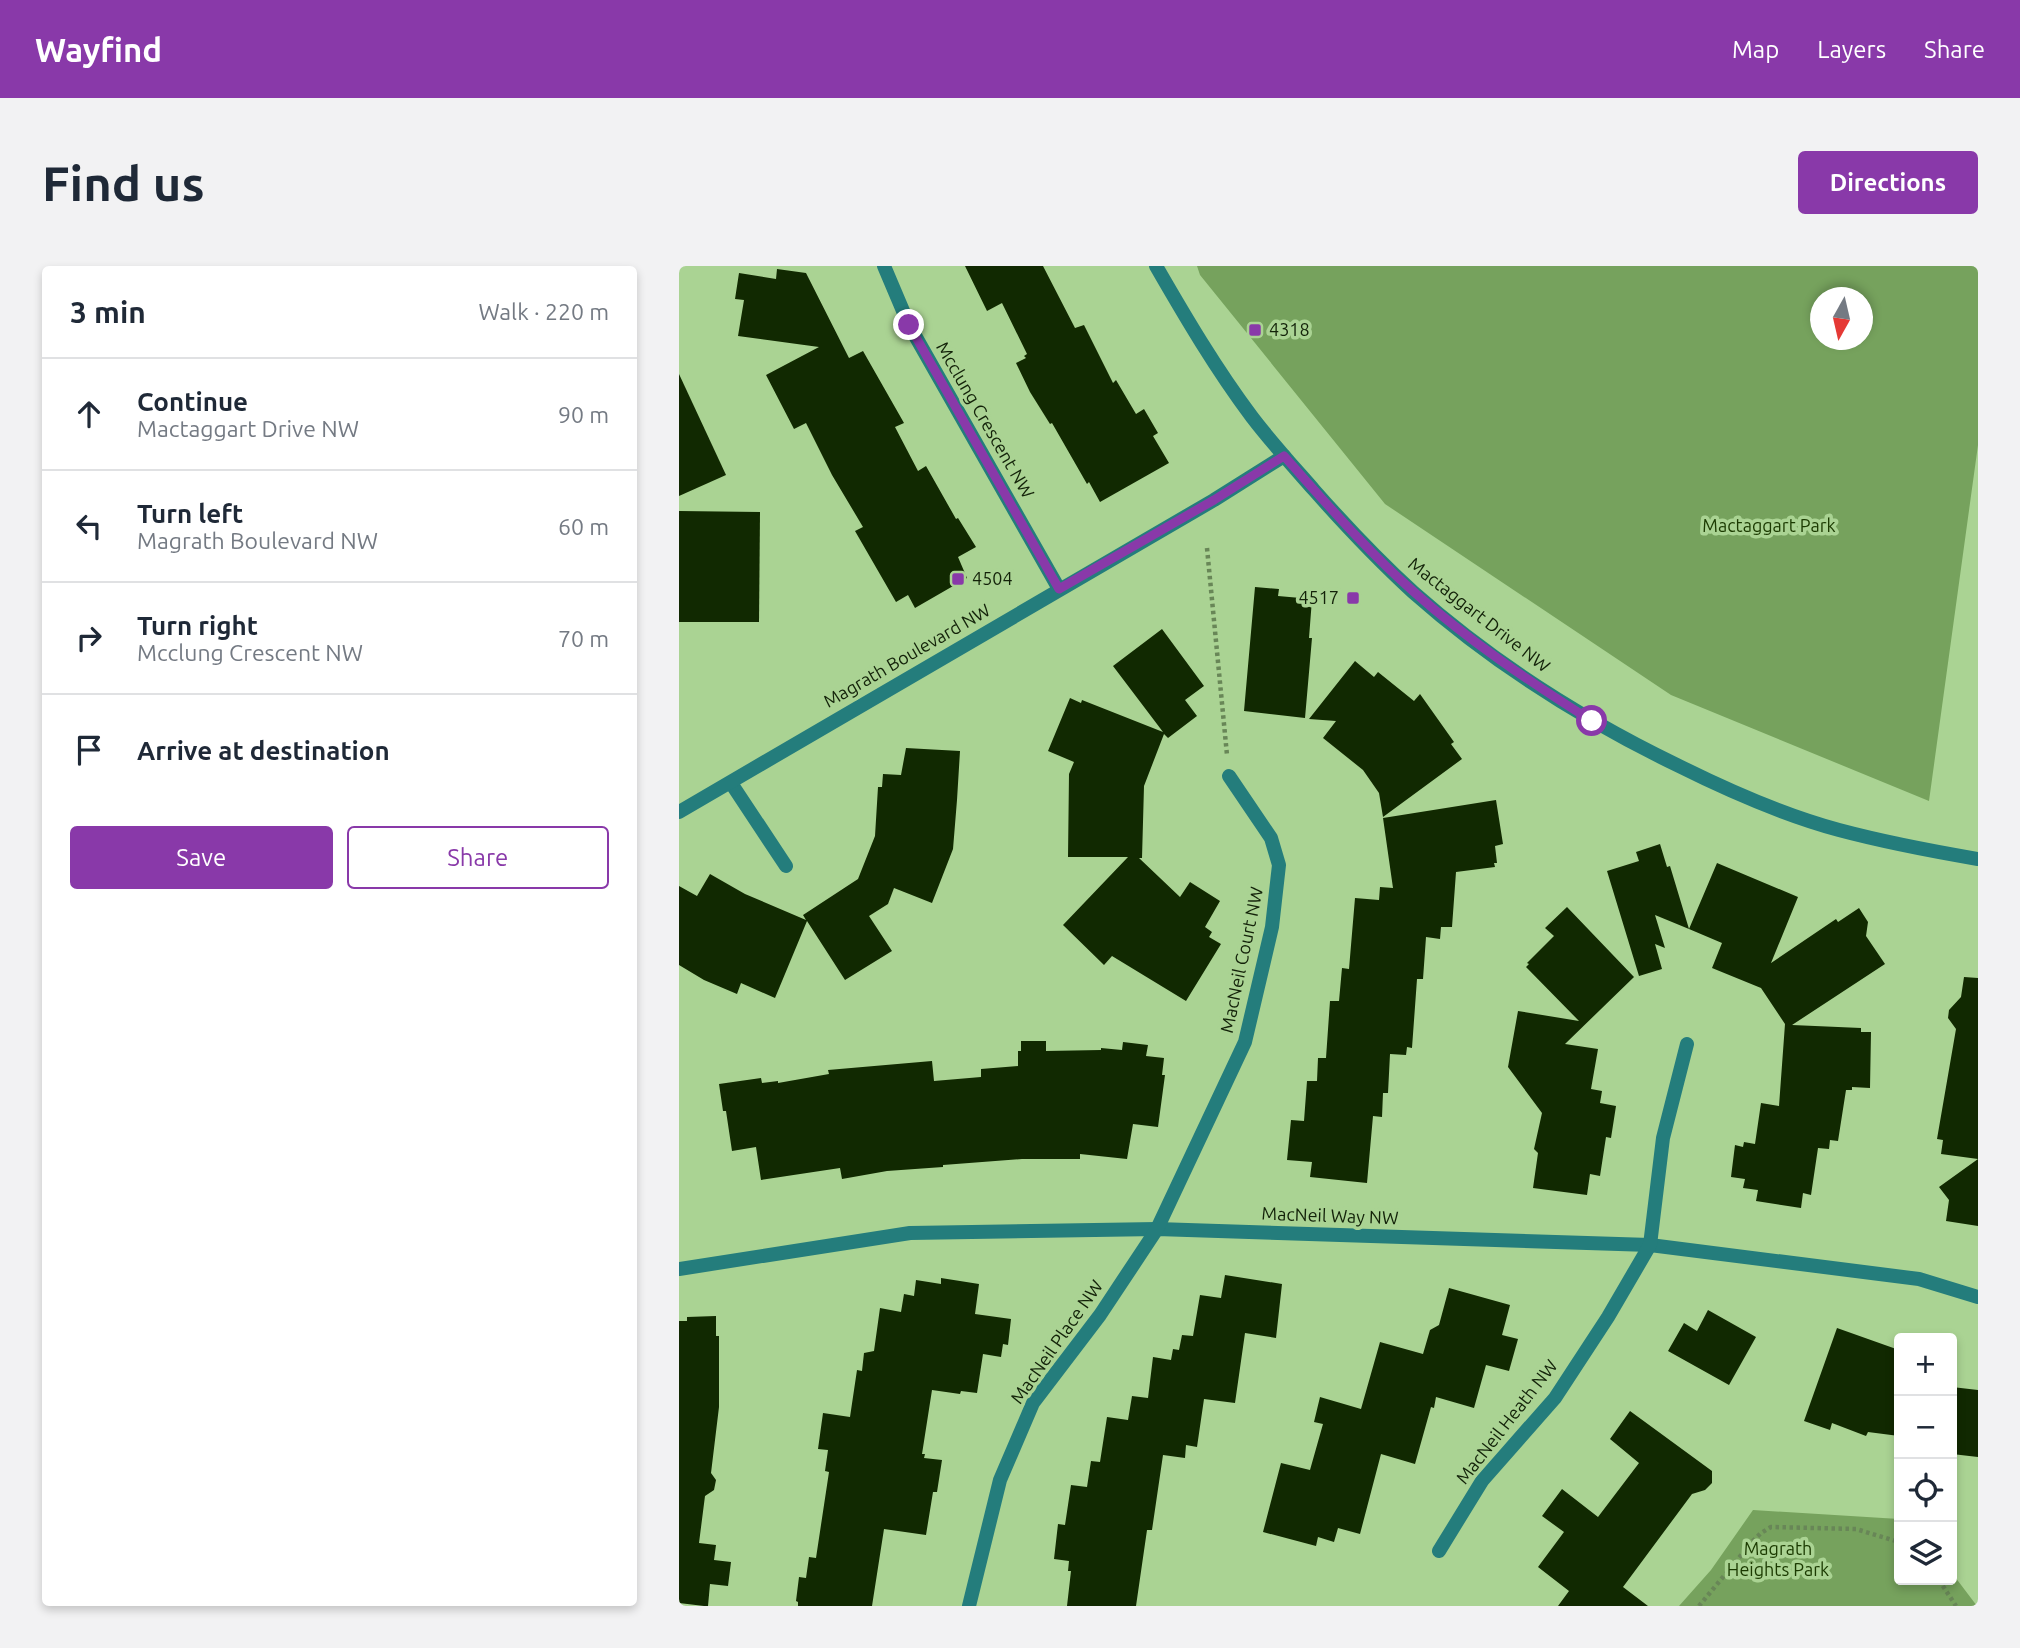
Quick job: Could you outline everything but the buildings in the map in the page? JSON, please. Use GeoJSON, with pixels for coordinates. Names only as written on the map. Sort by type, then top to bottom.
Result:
{"type":"FeatureCollection","features":[{"type":"Feature","properties":{"kind":"street","name":"Mcclung Crescent NW"},"geometry":{"type":"LineString","coordinates":[[884,266],[909,325],[1059,589]]}},
{"type":"Feature","properties":{"kind":"street","name":"Mactaggart Drive NW"},"geometry":{"type":"LineString","coordinates":[[1156,266],[1221,373],[1284,456],[1339,518],[1413,592],[1488,652],[1592,721],[1714,783],[1837,830],[1978,859]]}},
{"type":"Feature","properties":{"kind":"street","name":"Magrath Boulevard NW"},"geometry":{"type":"LineString","coordinates":[[679,812],[1214,500],[1284,456]]}},
{"type":"Feature","properties":{"kind":"street","name":"MacNeil Court NW"},"geometry":{"type":"LineString","coordinates":[[1157,1229],[1245,1042],[1272,927],[1279,865],[1271,838],[1229,776]]}},
{"type":"Feature","properties":{"kind":"street"},"geometry":{"type":"LineString","coordinates":[[730,783],[786,866]]}},
{"type":"Feature","properties":{"kind":"street"},"geometry":{"type":"LineString","coordinates":[[1650,1245],[1663,1138],[1687,1044]]}},
{"type":"Feature","properties":{"kind":"street","name":"MacNeil Way NW"},"geometry":{"type":"LineString","coordinates":[[679,1269],[910,1233],[1157,1229],[1650,1245],[1919,1279],[1978,1297]]}},
{"type":"Feature","properties":{"kind":"street","name":"MacNeil Place NW"},"geometry":{"type":"LineString","coordinates":[[969,1606],[1000,1480],[1033,1403],[1100,1315],[1157,1229]]}},
{"type":"Feature","properties":{"kind":"street","name":"MacNeil Heath NW"},"geometry":{"type":"LineString","coordinates":[[1439,1551],[1482,1481],[1555,1398],[1608,1317],[1650,1245]]}},
{"type":"Feature","properties":{"kind":"path"},"geometry":{"type":"LineString","coordinates":[[1207,548],[1229,776]]}},
{"type":"Feature","properties":{"kind":"path"},"geometry":{"type":"LineString","coordinates":[[1699,1606],[1752,1542],[1772,1527],[1856,1529],[1894,1540]]}},
{"type":"Feature","properties":{"kind":"path"},"geometry":{"type":"LineString","coordinates":[[1942,1585],[1956,1606]]}},
{"type":"Feature","properties":{"kind":"green space","name":"Mactaggart Park"},"geometry":{"type":"Polygon","coordinates":[[[1197,266],[1978,266],[1978,445],[1929,801],[1671,695],[1385,504],[1200,275],[1197,266]]]}},
{"type":"Feature","properties":{"kind":"green space","name":"Magrath Heights Park"},"geometry":{"type":"Polygon","coordinates":[[[1753,1510],[1894,1519],[1894,1585],[1957,1585],[1957,1580],[1977,1606],[1679,1606],[1711,1570],[1753,1510]]]}},
{"type":"Feature","properties":{"kind":"place","name":"4318"},"geometry":{"type":"Point","coordinates":[1255,330]}},
{"type":"Feature","properties":{"kind":"place","name":"4504"},"geometry":{"type":"Point","coordinates":[958,579]}},
{"type":"Feature","properties":{"kind":"place","name":"4517"},"geometry":{"type":"Point","coordinates":[1353,598]}},
{"type":"Feature","properties":{"kind":"route"},"geometry":{"type":"LineString","coordinates":[[909,325],[1059,589],[1214,500],[1284,456],[1339,518],[1413,592],[1488,652],[1592,721]]}}]}
